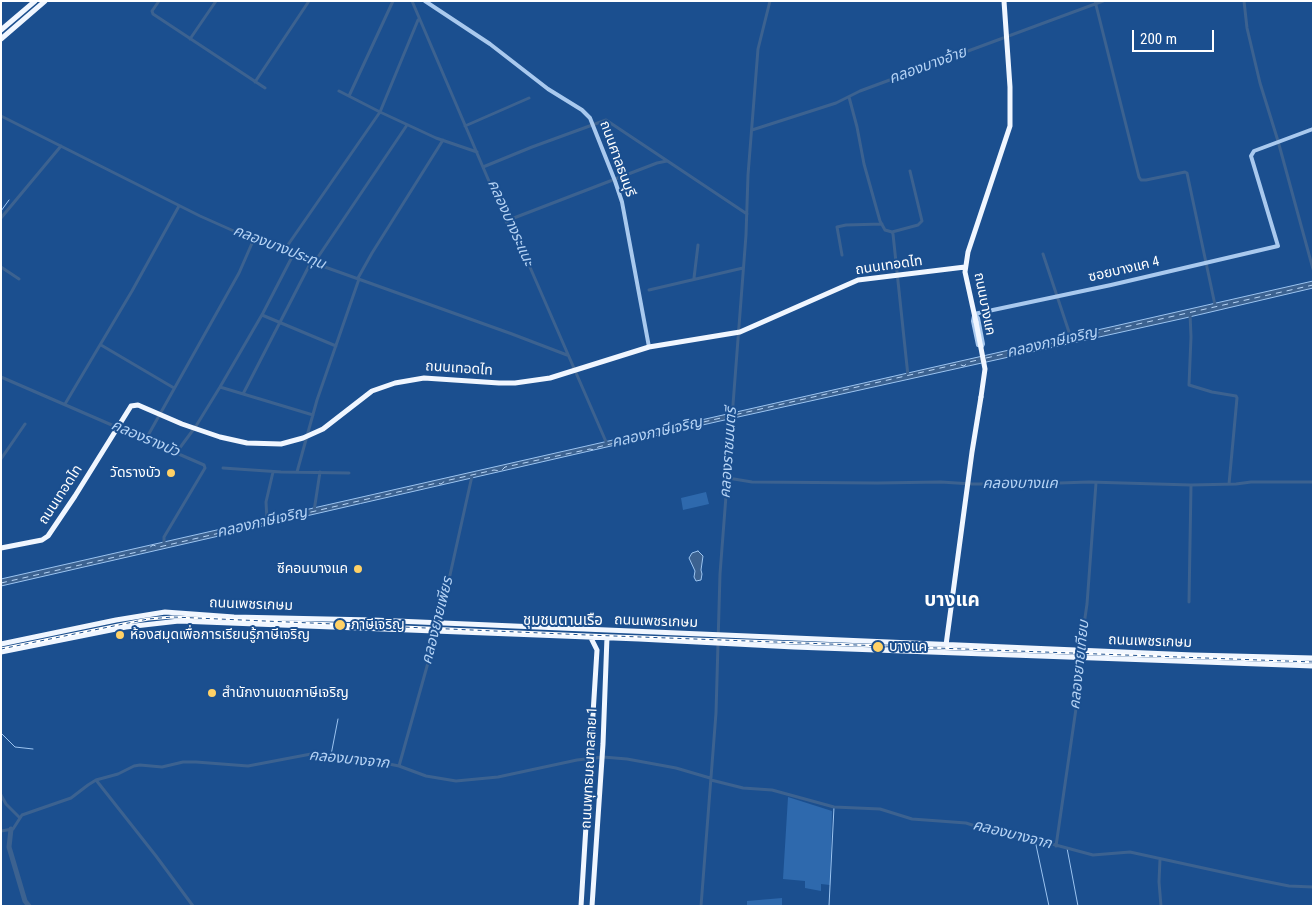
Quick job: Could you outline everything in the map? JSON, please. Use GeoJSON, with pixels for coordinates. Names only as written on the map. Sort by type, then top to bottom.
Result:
{"type":"FeatureCollection","features":[{"type":"Feature","properties":{"kind":"main road"},"geometry":{"type":"LineString","coordinates":[[1,30],[35,1]]}},
{"type":"Feature","properties":{"kind":"main road"},"geometry":{"type":"LineString","coordinates":[[1,39],[45,1]]}},
{"type":"Feature","properties":{"kind":"main road","name":"ถนนบางแค"},"geometry":{"type":"LineString","coordinates":[[946,645],[985,369],[965,267],[969,245],[1005,146],[1010,126],[1010,87],[1004,1]]}},
{"type":"Feature","properties":{"kind":"main road","name":"ถนนเทอดไท"},"geometry":{"type":"LineString","coordinates":[[1,548],[42,540],[48,536],[132,406],[138,405],[165,418],[195,429],[235,440],[281,444],[303,438],[323,429],[372,391],[400,382],[424,378],[489,383],[515,383],[543,379],[649,348],[737,332],[767,321],[858,280],[965,267]]}},
{"type":"Feature","properties":{"kind":"main road","name":"ถนนเพชรเกษม"},"geometry":{"type":"LineString","coordinates":[[3,644],[116,620],[165,612],[243,617],[432,623],[712,636],[1190,655],[1313,658]]}},
{"type":"Feature","properties":{"kind":"main road","name":"ถนนเพชรเกษม"},"geometry":{"type":"LineString","coordinates":[[4,652],[126,627],[167,622],[1313,666]]}},
{"type":"Feature","properties":{"kind":"main road"},"geometry":{"type":"LineString","coordinates":[[508,634],[511,627]]}},
{"type":"Feature","properties":{"kind":"main road"},"geometry":{"type":"LineString","coordinates":[[511,627],[515,635]]}},
{"type":"Feature","properties":{"kind":"main road","name":"ถนนพุทธมณฑลสาย 1"},"geometry":{"type":"LineString","coordinates":[[592,906],[603,744],[608,638],[606,631]]}},
{"type":"Feature","properties":{"kind":"main road","name":"ถนนพุทธมณฑลสาย 1"},"geometry":{"type":"LineString","coordinates":[[581,906],[597,650],[591,638]]}},
{"type":"Feature","properties":{"kind":"main road"},"geometry":{"type":"LineString","coordinates":[[15,641],[12,644],[17,649]]}},
{"type":"Feature","properties":{"kind":"main road"},"geometry":{"type":"LineString","coordinates":[[597,650],[600,643],[604,643],[607,646]]}},
{"type":"Feature","properties":{"kind":"main road"},"geometry":{"type":"LineString","coordinates":[[3,644],[8,646],[4,652]]}},
{"type":"Feature","properties":{"kind":"main road"},"geometry":{"type":"LineString","coordinates":[[946,645],[950,651],[956,653]]}},
{"type":"Feature","properties":{"kind":"main road"},"geometry":{"type":"LineString","coordinates":[[1180,661],[1181,654]]}},
{"type":"Feature","properties":{"kind":"main road"},"geometry":{"type":"LineString","coordinates":[[1190,655],[1190,662]]}},
{"type":"Feature","properties":{"kind":"street","name":"ถนนศาลธนบุรี"},"geometry":{"type":"LineString","coordinates":[[425,1],[490,44],[543,85],[588,115],[622,202],[649,348]]}},
{"type":"Feature","properties":{"kind":"street","name":"ซอยบางแค 4"},"geometry":{"type":"LineString","coordinates":[[974,314],[1278,246],[1251,159],[1254,151],[1313,129]]}},
{"type":"Feature","properties":{"kind":"street"},"geometry":{"type":"LineString","coordinates":[[974,314],[978,318],[982,346],[978,345],[973,321],[974,314]]}},
{"type":"Feature","properties":{"kind":"shaded area"},"geometry":{"type":"Polygon","coordinates":[[[706,492],[709,504],[683,510],[681,498],[706,492]]]}},
{"type":"Feature","properties":{"kind":"shaded area"},"geometry":{"type":"Polygon","coordinates":[[[788,797],[832,811],[830,885],[821,884],[821,891],[805,888],[805,881],[783,879],[788,797]]]}},
{"type":"Feature","properties":{"kind":"shaded area"},"geometry":{"type":"Polygon","coordinates":[[[782,898],[782,906],[747,906],[747,901],[782,898]]]}},
{"type":"Feature","properties":{"kind":"water","name":"คลองภาษีเจริญ"},"geometry":{"type":"Polygon","coordinates":[[[1313,281],[1313,288],[1185,318],[720,421],[1,586],[1,579],[1313,281]]]}},
{"type":"Feature","properties":{"kind":"water"},"geometry":{"type":"Polygon","coordinates":[[[698,551],[703,556],[702,574],[701,580],[696,581],[694,577],[695,571],[689,558],[692,553],[698,551]]]}},
{"type":"Feature","properties":{"kind":"waterway"},"geometry":{"type":"LineString","coordinates":[[159,1],[152,11],[153,14],[265,88]]}},
{"type":"Feature","properties":{"kind":"waterway"},"geometry":{"type":"LineString","coordinates":[[190,39],[216,1]]}},
{"type":"Feature","properties":{"kind":"waterway"},"geometry":{"type":"LineString","coordinates":[[255,82],[309,1]]}},
{"type":"Feature","properties":{"kind":"waterway"},"geometry":{"type":"LineString","coordinates":[[349,96],[393,1]]}},
{"type":"Feature","properties":{"kind":"waterway","name":"คลองบางระแนะ"},"geometry":{"type":"LineString","coordinates":[[412,1],[506,221],[526,258],[607,444]]}},
{"type":"Feature","properties":{"kind":"waterway","name":"คลองราชมนตรี"},"geometry":{"type":"LineString","coordinates":[[701,906],[716,713],[720,574],[746,235],[748,175],[758,49],[770,1]]}},
{"type":"Feature","properties":{"kind":"waterway"},"geometry":{"type":"LineString","coordinates":[[1095,1],[1139,177],[1141,180],[1146,180],[1187,173],[1215,305]]}},
{"type":"Feature","properties":{"kind":"waterway","name":"คลองบางอ้าย"},"geometry":{"type":"LineString","coordinates":[[752,130],[836,103],[860,91],[1103,1]]}},
{"type":"Feature","properties":{"kind":"waterway"},"geometry":{"type":"LineString","coordinates":[[1244,1],[1247,28],[1260,83],[1313,269]]}},
{"type":"Feature","properties":{"kind":"waterway"},"geometry":{"type":"LineString","coordinates":[[283,252],[380,112],[418,20]]}},
{"type":"Feature","properties":{"kind":"waterway"},"geometry":{"type":"LineString","coordinates":[[339,91],[436,138],[477,152]]}},
{"type":"Feature","properties":{"kind":"waterway"},"geometry":{"type":"LineString","coordinates":[[849,97],[864,164],[880,221],[885,230],[893,234],[908,376]]}},
{"type":"Feature","properties":{"kind":"waterway"},"geometry":{"type":"LineString","coordinates":[[465,126],[529,98]]}},
{"type":"Feature","properties":{"kind":"waterway","name":"คลองบางประทุน"},"geometry":{"type":"LineString","coordinates":[[1,116],[200,216],[245,236],[283,252],[567,355]]}},
{"type":"Feature","properties":{"kind":"waterway","name":"คลองบางอ้าย"},"geometry":{"type":"LineString","coordinates":[[483,167],[606,120],[747,214]]}},
{"type":"Feature","properties":{"kind":"waterway"},"geometry":{"type":"LineString","coordinates":[[314,263],[407,125]]}},
{"type":"Feature","properties":{"kind":"waterway"},"geometry":{"type":"LineString","coordinates":[[358,278],[443,140]]}},
{"type":"Feature","properties":{"kind":"waterway"},"geometry":{"type":"LineString","coordinates":[[1,218],[61,146]]}},
{"type":"Feature","properties":{"kind":"waterway"},"geometry":{"type":"LineString","coordinates":[[506,221],[657,163],[667,161]]}},
{"type":"Feature","properties":{"kind":"waterway"},"geometry":{"type":"LineString","coordinates":[[892,232],[918,225],[922,221],[910,171]]}},
{"type":"Feature","properties":{"kind":"waterway"},"geometry":{"type":"LineString","coordinates":[[1,211],[9,200]]}},
{"type":"Feature","properties":{"kind":"waterway"},"geometry":{"type":"LineString","coordinates":[[65,404],[132,291],[179,206]]}},
{"type":"Feature","properties":{"kind":"waterway"},"geometry":{"type":"LineString","coordinates":[[842,255],[837,227],[882,224]]}},
{"type":"Feature","properties":{"kind":"waterway"},"geometry":{"type":"LineString","coordinates":[[146,439],[239,273],[253,241]]}},
{"type":"Feature","properties":{"kind":"waterway"},"geometry":{"type":"LineString","coordinates":[[694,278],[698,245]]}},
{"type":"Feature","properties":{"kind":"waterway","name":"คลองภาษีเจริญ"},"geometry":{"type":"LineString","coordinates":[[1043,254],[1071,338]]}},
{"type":"Feature","properties":{"kind":"waterway"},"geometry":{"type":"LineString","coordinates":[[176,453],[196,426],[220,387],[263,313],[293,255]]}},
{"type":"Feature","properties":{"kind":"waterway"},"geometry":{"type":"LineString","coordinates":[[243,394],[311,262]]}},
{"type":"Feature","properties":{"kind":"waterway"},"geometry":{"type":"LineString","coordinates":[[1,267],[19,279]]}},
{"type":"Feature","properties":{"kind":"waterway"},"geometry":{"type":"LineString","coordinates":[[649,290],[743,268]]}},
{"type":"Feature","properties":{"kind":"waterway"},"geometry":{"type":"LineString","coordinates":[[297,472],[317,400],[359,279]]}},
{"type":"Feature","properties":{"kind":"waterway"},"geometry":{"type":"LineString","coordinates":[[1190,313],[1189,385],[1212,392],[1236,396],[1237,398],[1229,484]]}},
{"type":"Feature","properties":{"kind":"waterway"},"geometry":{"type":"LineString","coordinates":[[262,315],[336,346]]}},
{"type":"Feature","properties":{"kind":"waterway"},"geometry":{"type":"LineString","coordinates":[[101,345],[174,388]]}},
{"type":"Feature","properties":{"kind":"waterway","name":"คลองรางบัว"},"geometry":{"type":"LineString","coordinates":[[1,377],[204,465],[205,468],[164,537],[164,544]]}},
{"type":"Feature","properties":{"kind":"waterway"},"geometry":{"type":"LineString","coordinates":[[220,387],[313,415]]}},
{"type":"Feature","properties":{"kind":"waterway"},"geometry":{"type":"LineString","coordinates":[[1,459],[25,424]]}},
{"type":"Feature","properties":{"kind":"waterway"},"geometry":{"type":"LineString","coordinates":[[223,468],[281,472],[349,473]]}},
{"type":"Feature","properties":{"kind":"waterway","name":"คลองภาษีเจริญ"},"geometry":{"type":"LineString","coordinates":[[267,520],[266,502],[273,472]]}},
{"type":"Feature","properties":{"kind":"waterway","name":"คลองภาษีเจริญ"},"geometry":{"type":"LineString","coordinates":[[314,511],[320,472]]}},
{"type":"Feature","properties":{"kind":"waterway","name":"คลองยายเพียร"},"geometry":{"type":"LineString","coordinates":[[399,766],[440,620],[472,476]]}},
{"type":"Feature","properties":{"kind":"waterway","name":"คลองบางแค"},"geometry":{"type":"LineString","coordinates":[[728,478],[752,482],[941,482],[972,484],[1089,482],[1191,485],[1251,482],[1313,482]]}},
{"type":"Feature","properties":{"kind":"waterway","name":"คลองยายเทียบ"},"geometry":{"type":"LineString","coordinates":[[1056,846],[1079,688],[1081,645],[1087,604],[1096,483]]}},
{"type":"Feature","properties":{"kind":"waterway"},"geometry":{"type":"LineString","coordinates":[[1189,602],[1191,485]]}},
{"type":"Feature","properties":{"kind":"waterway"},"geometry":{"type":"LineString","coordinates":[[331,755],[338,719]]}},
{"type":"Feature","properties":{"kind":"waterway"},"geometry":{"type":"LineString","coordinates":[[1,733],[15,747],[33,749]]}},
{"type":"Feature","properties":{"kind":"waterway","name":"คลองบางจาก"},"geometry":{"type":"LineString","coordinates":[[1,831],[13,829],[22,815],[71,798],[96,780],[140,765],[162,767],[183,762],[196,762],[248,766],[311,754],[331,755],[358,762],[384,763],[399,766],[426,776],[456,781],[498,777],[577,760],[603,757],[627,759],[676,768],[710,778]]}},
{"type":"Feature","properties":{"kind":"waterway"},"geometry":{"type":"LineString","coordinates":[[96,780],[193,906]]}},
{"type":"Feature","properties":{"kind":"waterway","name":"คลองบางจาก"},"geometry":{"type":"LineString","coordinates":[[711,780],[743,788],[772,790],[834,807],[880,809],[912,819],[966,823],[1003,835],[1037,840],[1093,855],[1130,852],[1289,886],[1313,887]]}},
{"type":"Feature","properties":{"kind":"waterway"},"geometry":{"type":"LineString","coordinates":[[1,795],[6,804],[20,818]]}},
{"type":"Feature","properties":{"kind":"waterway"},"geometry":{"type":"LineString","coordinates":[[829,906],[834,807]]}},
{"type":"Feature","properties":{"kind":"waterway"},"geometry":{"type":"LineString","coordinates":[[11,829],[9,847],[25,901],[29,906]]}},
{"type":"Feature","properties":{"kind":"waterway"},"geometry":{"type":"LineString","coordinates":[[1035,840],[1049,906]]}},
{"type":"Feature","properties":{"kind":"waterway"},"geometry":{"type":"LineString","coordinates":[[1067,848],[1078,906]]}},
{"type":"Feature","properties":{"kind":"waterway"},"geometry":{"type":"LineString","coordinates":[[1160,859],[1161,906]]}},
{"type":"Feature","properties":{"kind":"ferry route"},"geometry":{"type":"LineString","coordinates":[[986,358],[1313,285]]}},
{"type":"Feature","properties":{"kind":"ferry route"},"geometry":{"type":"LineString","coordinates":[[1,583],[146,550],[153,545],[159,547],[437,483],[441,484],[445,481],[494,470],[501,471],[505,467],[590,449],[594,450],[598,447],[687,426],[695,426],[699,423],[958,364],[964,366],[969,362],[982,359]]}},
{"type":"Feature","properties":{"kind":"railway"},"geometry":{"type":"LineString","coordinates":[[1,649],[148,619],[173,617],[587,635],[1313,662]]}},
{"type":"Feature","properties":{"kind":"place","name":"วัดรางบัว"},"geometry":{"type":"Point","coordinates":[171,473]}},
{"type":"Feature","properties":{"kind":"place","name":"ซีคอนบางแค"},"geometry":{"type":"Point","coordinates":[358,569]}},
{"type":"Feature","properties":{"kind":"place","name":"ภาษีเจริญ"},"geometry":{"type":"Point","coordinates":[340,625]}},
{"type":"Feature","properties":{"kind":"place","name":"ห้องสมุดเพื่อการเรียนรู้ภาษีเจริญ"},"geometry":{"type":"Point","coordinates":[120,635]}},
{"type":"Feature","properties":{"kind":"place","name":"บางแค"},"geometry":{"type":"Point","coordinates":[878,647]}},
{"type":"Feature","properties":{"kind":"place","name":"สำนักงานเขตภาษีเจริญ"},"geometry":{"type":"Point","coordinates":[212,693]}},
{"type":"Feature","properties":{"kind":"district","name":"บางแค"},"geometry":{"type":"Point","coordinates":[952,601]}},
{"type":"Feature","properties":{"kind":"district","name":"ชุมชนตานเรือ"},"geometry":{"type":"Point","coordinates":[563,621]}}]}
